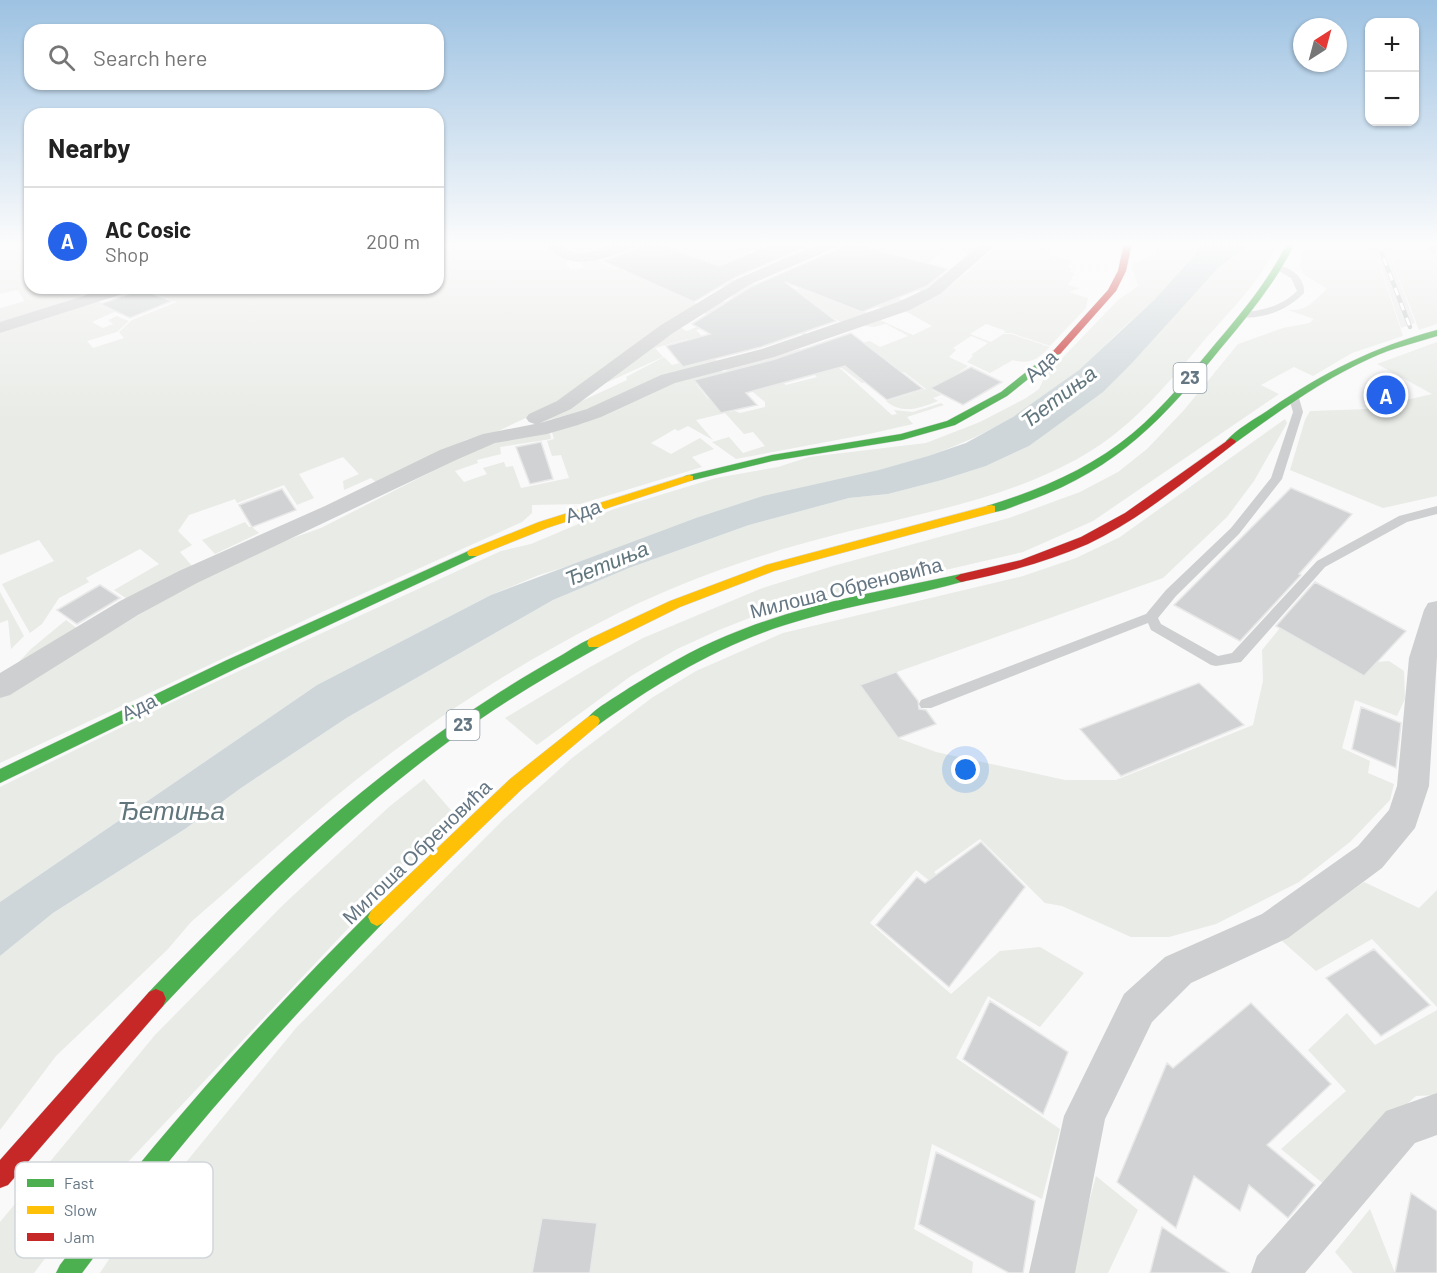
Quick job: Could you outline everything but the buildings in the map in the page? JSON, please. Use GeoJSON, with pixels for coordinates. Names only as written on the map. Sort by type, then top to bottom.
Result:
{"type":"FeatureCollection","features":[{"type":"Feature","properties":{"kind":"street"},"geometry":{"type":"LineString","coordinates":[[0,328],[81,302]]}},
{"type":"Feature","properties":{"kind":"street"},"geometry":{"type":"LineString","coordinates":[[508,434],[514,427],[564,405],[667,329],[710,302]]}},
{"type":"Feature","properties":{"kind":"street"},"geometry":{"type":"LineString","coordinates":[[0,687],[129,608],[188,577],[448,455],[490,438],[547,428],[571,421],[668,379],[768,353],[911,302]]}},
{"type":"Feature","properties":{"kind":"street","name":"Ада"},"geometry":{"type":"LineString","coordinates":[[0,776],[183,686],[456,561],[545,524],[715,471],[812,450],[908,435],[962,418],[1017,387],[1040,369],[1103,302]]}},
{"type":"Feature","properties":{"kind":"street","name":"23"},"geometry":{"type":"LineString","coordinates":[[0,1177],[100,1061],[252,902],[338,821],[441,740],[565,659],[628,626],[702,593],[806,557],[1015,501],[1060,484],[1096,466],[1148,425],[1254,302]]}},
{"type":"Feature","properties":{"kind":"street","name":"Милоша Обреновића"},"geometry":{"type":"LineString","coordinates":[[151,1162],[280,1014],[490,806],[561,745],[642,686],[687,660],[774,622],[1009,567],[1072,546],[1105,530],[1294,398],[1365,358],[1437,333]]}},
{"type":"Feature","properties":{"kind":"street"},"geometry":{"type":"LineString","coordinates":[[1052,1273],[1085,1116],[1138,1008],[1178,969],[1275,926],[1370,857],[1403,818],[1413,786],[1423,658],[1437,610]]}},
{"type":"Feature","properties":{"kind":"street"},"geometry":{"type":"LineString","coordinates":[[1274,1273],[1401,1126],[1437,1114]]}},
{"type":"Feature","properties":{"kind":"street","name":"Милоша Обреновића"},"geometry":{"type":"LineString","coordinates":[[68,1273],[78,1258]]}},
{"type":"Feature","properties":{"kind":"lane"},"geometry":{"type":"LineString","coordinates":[[1244,315],[1263,313],[1286,302]]}},
{"type":"Feature","properties":{"kind":"lane"},"geometry":{"type":"LineString","coordinates":[[926,704],[1151,617],[1171,593],[1235,531],[1276,479],[1298,412],[1294,398]]}},
{"type":"Feature","properties":{"kind":"lane"},"geometry":{"type":"LineString","coordinates":[[1151,617],[1156,627],[1216,660],[1236,658],[1320,564],[1404,519],[1437,510]]}},
{"type":"Feature","properties":{"kind":"shaded area"},"geometry":{"type":"Polygon","coordinates":[[[19,302],[74,302],[0,325],[0,308],[19,302]]]}},
{"type":"Feature","properties":{"kind":"shaded area"},"geometry":{"type":"Polygon","coordinates":[[[94,302],[101,302],[119,310],[92,322],[103,328],[113,324],[108,320],[117,316],[129,321],[117,332],[87,341],[93,348],[124,338],[119,332],[132,320],[175,302],[702,302],[639,344],[560,402],[498,431],[466,440],[377,483],[371,478],[344,490],[343,481],[359,474],[343,457],[299,474],[314,498],[297,505],[284,485],[237,503],[235,499],[189,515],[178,531],[192,545],[180,552],[192,566],[127,599],[114,590],[159,564],[140,549],[86,578],[89,582],[59,598],[42,624],[30,633],[2,584],[54,561],[39,540],[0,555],[0,332],[94,302]]]}},
{"type":"Feature","properties":{"kind":"shaded area"},"geometry":{"type":"Polygon","coordinates":[[[718,302],[732,305],[721,323],[696,330],[706,340],[692,344],[687,339],[655,348],[663,357],[599,386],[679,326],[686,331],[716,320],[702,312],[718,302]]]}},
{"type":"Feature","properties":{"kind":"shaded area"},"geometry":{"type":"Polygon","coordinates":[[[743,302],[900,302],[883,309],[871,303],[857,307],[869,314],[841,322],[820,311],[788,324],[807,334],[805,336],[743,302]]]}},
{"type":"Feature","properties":{"kind":"shaded area"},"geometry":{"type":"Polygon","coordinates":[[[923,302],[1087,302],[1086,308],[1050,346],[1011,333],[1003,333],[1006,331],[986,324],[970,334],[991,342],[1003,334],[1011,334],[1050,347],[1033,360],[1025,362],[1013,360],[990,373],[967,362],[973,356],[971,355],[988,343],[971,336],[953,348],[956,350],[949,357],[968,366],[932,390],[941,395],[933,398],[938,401],[912,409],[898,408],[886,401],[926,389],[904,372],[862,383],[823,354],[826,352],[815,343],[826,350],[870,341],[880,347],[908,336],[886,324],[874,327],[864,326],[880,320],[913,335],[932,326],[905,311],[923,302]]]}},
{"type":"Feature","properties":{"kind":"shaded area"},"geometry":{"type":"Polygon","coordinates":[[[1116,302],[1151,302],[1061,385],[1026,410],[988,431],[928,456],[539,575],[491,595],[317,685],[0,902],[0,787],[187,695],[501,551],[531,544],[614,509],[716,478],[778,467],[809,457],[926,443],[980,422],[1026,398],[1039,389],[1045,376],[1116,302]]]}},
{"type":"Feature","properties":{"kind":"shaded area"},"geometry":{"type":"Polygon","coordinates":[[[1186,302],[1238,302],[1135,417],[1102,444],[1084,455],[1052,472],[984,497],[781,550],[675,587],[624,610],[535,658],[414,736],[293,832],[191,922],[168,949],[56,1056],[0,1130],[0,956],[53,913],[185,829],[241,788],[348,717],[553,600],[629,568],[749,525],[849,498],[888,494],[942,480],[986,466],[1029,446],[1055,426],[1167,323],[1186,302]]]}},
{"type":"Feature","properties":{"kind":"shaded area"},"geometry":{"type":"Polygon","coordinates":[[[1312,302],[1392,302],[1403,336],[1352,353],[1313,376],[1294,367],[1261,385],[1279,394],[1093,521],[1023,552],[767,611],[719,630],[677,649],[631,676],[537,745],[505,718],[643,638],[760,589],[833,566],[1009,518],[1080,492],[1118,472],[1147,449],[1184,410],[1238,344],[1283,328],[1309,323],[1314,319],[1288,310],[1305,307],[1312,302]]]}},
{"type":"Feature","properties":{"kind":"shaded area"},"geometry":{"type":"Polygon","coordinates":[[[1393,302],[1407,302],[1415,323],[1401,328],[1393,302]]]}},
{"type":"Feature","properties":{"kind":"shaded area"},"geometry":{"type":"Polygon","coordinates":[[[1408,302],[1437,302],[1437,324],[1419,330],[1408,302]]]}},
{"type":"Feature","properties":{"kind":"shaded area"},"geometry":{"type":"Polygon","coordinates":[[[1437,342],[1437,496],[1383,508],[1290,470],[1305,420],[1310,411],[1368,409],[1432,394],[1377,364],[1437,342]]]}},
{"type":"Feature","properties":{"kind":"shaded area"},"geometry":{"type":"Polygon","coordinates":[[[799,349],[809,356],[766,367],[786,385],[817,377],[799,360],[829,361],[892,415],[897,414],[894,410],[913,412],[941,403],[944,405],[907,417],[913,424],[736,459],[712,442],[729,437],[743,453],[765,446],[753,432],[744,434],[725,413],[696,420],[713,440],[688,426],[678,431],[675,429],[651,443],[671,454],[700,438],[714,449],[692,457],[702,467],[580,504],[532,505],[532,513],[522,522],[322,612],[0,763],[0,698],[187,586],[284,541],[321,528],[474,450],[497,442],[550,433],[551,439],[500,447],[501,454],[477,460],[478,463],[455,471],[464,482],[487,474],[483,468],[504,462],[506,467],[513,466],[521,488],[569,478],[561,455],[552,456],[547,441],[554,439],[552,432],[584,423],[675,382],[721,370],[728,376],[696,384],[708,399],[715,398],[727,412],[740,413],[765,407],[765,402],[725,369],[799,349]]]}},
{"type":"Feature","properties":{"kind":"shaded area"},"geometry":{"type":"Polygon","coordinates":[[[711,355],[717,361],[593,408],[530,425],[627,380],[626,377],[664,357],[672,365],[711,355]]]}},
{"type":"Feature","properties":{"kind":"shaded area"},"geometry":{"type":"Polygon","coordinates":[[[1285,419],[1287,423],[1254,481],[1227,517],[1163,578],[860,685],[898,738],[936,752],[1065,780],[1116,780],[1253,725],[1263,681],[1262,650],[1280,628],[1377,662],[1389,661],[1404,671],[1405,699],[1397,716],[1355,700],[1342,748],[1370,761],[1368,773],[1394,784],[1390,800],[1350,842],[1299,882],[1216,924],[1169,937],[1131,937],[1062,906],[1045,903],[980,839],[934,872],[986,926],[916,870],[870,923],[951,994],[1000,951],[1040,947],[1084,973],[1040,1027],[988,996],[956,1058],[1060,1129],[1042,1199],[932,1144],[914,1229],[973,1262],[972,1273],[100,1273],[110,1258],[213,1258],[213,1162],[186,1162],[296,1028],[503,820],[572,758],[653,697],[696,671],[783,633],[1023,576],[1076,558],[1120,537],[1285,419]]]}},
{"type":"Feature","properties":{"kind":"shaded area"},"geometry":{"type":"Polygon","coordinates":[[[245,522],[259,533],[215,554],[202,540],[245,522]]]}},
{"type":"Feature","properties":{"kind":"shaded area"},"geometry":{"type":"Polygon","coordinates":[[[0,592],[24,636],[11,649],[8,620],[0,623],[0,592]]]}},
{"type":"Feature","properties":{"kind":"shaded area"},"geometry":{"type":"Polygon","coordinates":[[[66,620],[78,629],[12,669],[31,649],[66,620]]]}},
{"type":"Feature","properties":{"kind":"shaded area"},"geometry":{"type":"Polygon","coordinates":[[[424,779],[455,815],[128,1162],[50,1162],[155,1035],[284,904],[390,806],[424,779]]]}},
{"type":"Feature","properties":{"kind":"shaded area"},"geometry":{"type":"Polygon","coordinates":[[[1364,882],[1419,908],[1437,890],[1437,1007],[1372,939],[1316,971],[1282,941],[1364,882]]]}},
{"type":"Feature","properties":{"kind":"shaded area"},"geometry":{"type":"Polygon","coordinates":[[[1437,1010],[1437,1095],[1416,1096],[1325,1185],[1281,1149],[1346,1091],[1308,1050],[1347,1013],[1375,1045],[1437,1010]]]}},
{"type":"Feature","properties":{"kind":"shaded area"},"geometry":{"type":"Polygon","coordinates":[[[1096,1176],[1138,1210],[1108,1273],[1070,1273],[1096,1176]]]}},
{"type":"Feature","properties":{"kind":"shaded area"},"geometry":{"type":"Polygon","coordinates":[[[15,1204],[15,1258],[45,1258],[34,1273],[0,1273],[0,1222],[15,1204]]]}},
{"type":"Feature","properties":{"kind":"shaded area"},"geometry":{"type":"Polygon","coordinates":[[[1370,1209],[1395,1273],[1353,1273],[1335,1252],[1370,1209]]]}},
{"type":"Feature","properties":{"kind":"water","name":"Ђетиња"},"geometry":{"type":"Polygon","coordinates":[[[1151,302],[1187,302],[1103,392],[1029,446],[986,466],[942,480],[888,494],[849,498],[749,525],[629,568],[553,600],[348,717],[241,788],[185,829],[53,913],[0,956],[0,902],[317,685],[491,595],[696,518],[763,496],[879,470],[966,443],[1013,417],[1079,370],[1151,302]]]}},
{"type":"Feature","properties":{"kind":"railway"},"geometry":{"type":"LineString","coordinates":[[1401,302],[1410,327]]}},
{"type":"Feature","properties":{"kind":"traffic: fast"},"geometry":{"type":"LineString","coordinates":[[991,509],[1068,480],[1121,448],[1159,414],[1254,302]]}},
{"type":"Feature","properties":{"kind":"traffic: fast"},"geometry":{"type":"LineString","coordinates":[[1231,441],[1264,417],[1334,373],[1378,352],[1437,333]]}},
{"type":"Feature","properties":{"kind":"traffic: fast"},"geometry":{"type":"LineString","coordinates":[[689,478],[772,458],[902,437],[951,423],[1004,394],[1057,352]]}},
{"type":"Feature","properties":{"kind":"traffic: fast"},"geometry":{"type":"LineString","coordinates":[[0,776],[232,664],[473,553]]}},
{"type":"Feature","properties":{"kind":"traffic: fast"},"geometry":{"type":"LineString","coordinates":[[593,721],[670,670],[731,639],[777,622],[829,607],[961,578]]}},
{"type":"Feature","properties":{"kind":"traffic: fast"},"geometry":{"type":"LineString","coordinates":[[156,999],[255,898],[360,802],[473,716],[532,678],[594,643]]}},
{"type":"Feature","properties":{"kind":"traffic: fast"},"geometry":{"type":"LineString","coordinates":[[154,1162],[215,1089],[295,1001],[377,917]]}},
{"type":"Feature","properties":{"kind":"traffic: fast"},"geometry":{"type":"LineString","coordinates":[[68,1273],[79,1258]]}},
{"type":"Feature","properties":{"kind":"traffic: slow"},"geometry":{"type":"LineString","coordinates":[[473,553],[543,525],[689,478]]}},
{"type":"Feature","properties":{"kind":"traffic: slow"},"geometry":{"type":"LineString","coordinates":[[594,643],[675,604],[770,568],[991,509]]}},
{"type":"Feature","properties":{"kind":"traffic: slow"},"geometry":{"type":"LineString","coordinates":[[377,917],[516,784],[593,721]]}},
{"type":"Feature","properties":{"kind":"traffic: jam"},"geometry":{"type":"LineString","coordinates":[[1057,352],[1102,302]]}},
{"type":"Feature","properties":{"kind":"traffic: jam"},"geometry":{"type":"LineString","coordinates":[[961,578],[1025,563],[1085,540],[1150,501],[1231,441]]}},
{"type":"Feature","properties":{"kind":"traffic: jam"},"geometry":{"type":"LineString","coordinates":[[0,1177],[156,999]]}},
{"type":"Feature","properties":{"kind":"place","name":"AC Cosic"},"geometry":{"type":"Point","coordinates":[1386,395]}}]}
